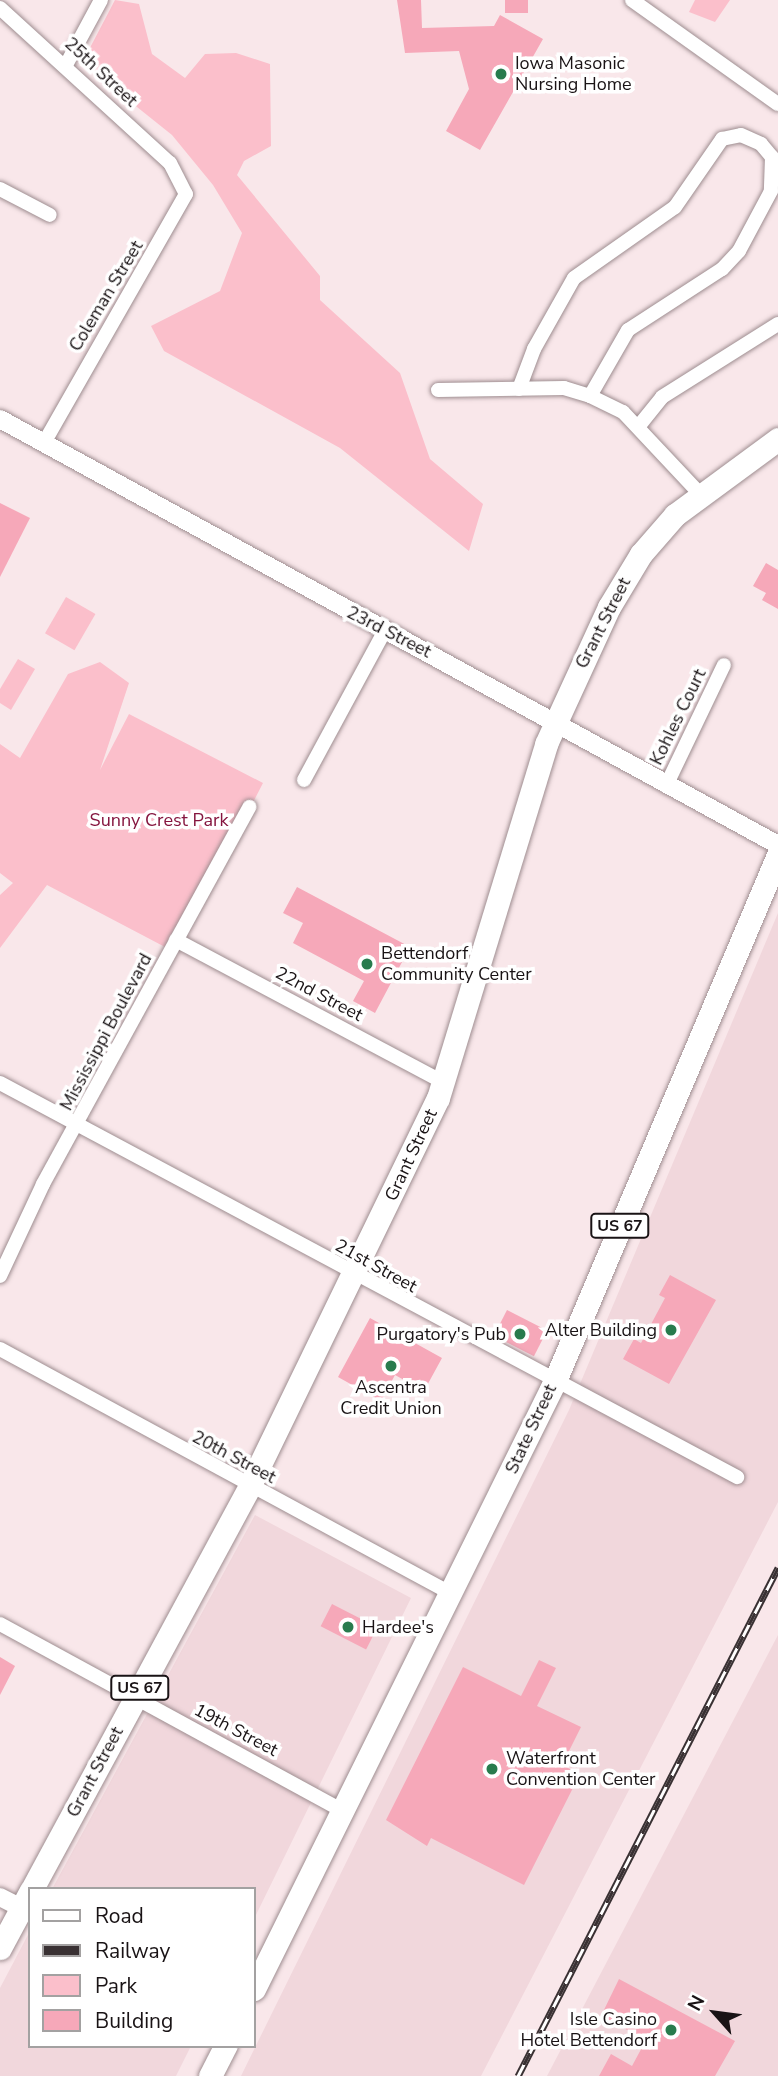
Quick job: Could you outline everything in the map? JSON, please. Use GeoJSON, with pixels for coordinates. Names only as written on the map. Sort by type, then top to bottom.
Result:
{"type":"FeatureCollection","features":[{"type":"Feature","properties":{"kind":"main road","name":"Grant Street"},"geometry":{"type":"LineString","coordinates":[[35,1887],[249,1487],[355,1276],[443,1082],[553,725],[628,574],[660,530],[699,493],[778,439]]}},
{"type":"Feature","properties":{"kind":"main road","name":"State Street"},"geometry":{"type":"LineString","coordinates":[[256,1985],[452,1594],[554,1383],[778,855]]}},
{"type":"Feature","properties":{"kind":"main road","name":"Grant Street"},"geometry":{"type":"LineString","coordinates":[[0,1948],[28,1900]]}},
{"type":"Feature","properties":{"kind":"main road"},"geometry":{"type":"LineString","coordinates":[[210,2076],[224,2048]]}},
{"type":"Feature","properties":{"kind":"street"},"geometry":{"type":"LineString","coordinates":[[66,65],[101,0]]}},
{"type":"Feature","properties":{"kind":"street"},"geometry":{"type":"LineString","coordinates":[[632,0],[716,63],[778,104]]}},
{"type":"Feature","properties":{"kind":"street","name":"25th Street"},"geometry":{"type":"LineString","coordinates":[[0,8],[66,65],[174,168]]}},
{"type":"Feature","properties":{"kind":"street"},"geometry":{"type":"LineString","coordinates":[[519,389],[534,349],[574,278],[675,207],[722,139],[741,135],[761,144],[772,157],[771,191],[739,251],[722,269],[628,330],[590,396]]}},
{"type":"Feature","properties":{"kind":"street","name":"Coleman Street"},"geometry":{"type":"LineString","coordinates":[[44,443],[134,280],[176,220],[186,194],[174,168]]}},
{"type":"Feature","properties":{"kind":"street"},"geometry":{"type":"LineString","coordinates":[[0,189],[50,215]]}},
{"type":"Feature","properties":{"kind":"street"},"geometry":{"type":"LineString","coordinates":[[638,427],[662,397],[778,324]]}},
{"type":"Feature","properties":{"kind":"street"},"geometry":{"type":"LineString","coordinates":[[438,390],[564,388],[590,396],[623,412],[699,493]]}},
{"type":"Feature","properties":{"kind":"street","name":"23rd Street"},"geometry":{"type":"LineString","coordinates":[[0,419],[553,725],[778,845]]}},
{"type":"Feature","properties":{"kind":"street"},"geometry":{"type":"LineString","coordinates":[[304,780],[385,630]]}},
{"type":"Feature","properties":{"kind":"street","name":"Kohles Court"},"geometry":{"type":"LineString","coordinates":[[666,786],[724,664]]}},
{"type":"Feature","properties":{"kind":"street","name":"Mississippi Boulevard"},"geometry":{"type":"LineString","coordinates":[[0,1276],[176,940],[249,807]]}},
{"type":"Feature","properties":{"kind":"street","name":"22nd Street"},"geometry":{"type":"LineString","coordinates":[[176,940],[443,1082]]}},
{"type":"Feature","properties":{"kind":"street","name":"21st Street"},"geometry":{"type":"LineString","coordinates":[[0,1083],[554,1383],[737,1477]]}},
{"type":"Feature","properties":{"kind":"street","name":"20th Street"},"geometry":{"type":"LineString","coordinates":[[0,1349],[249,1487],[452,1594]]}},
{"type":"Feature","properties":{"kind":"street","name":"19th Street"},"geometry":{"type":"LineString","coordinates":[[0,1624],[343,1811]]}},
{"type":"Feature","properties":{"kind":"street"},"geometry":{"type":"LineString","coordinates":[[0,1896],[28,1900]]}},
{"type":"Feature","properties":{"kind":"shaded area"},"geometry":{"type":"Polygon","coordinates":[[[778,913],[778,1502],[481,2076],[241,2076],[256,2048],[569,1410],[778,913]]]}},
{"type":"Feature","properties":{"kind":"shaded area"},"geometry":{"type":"Polygon","coordinates":[[[255,1515],[411,1598],[256,1915],[256,1887],[53,1887],[255,1515]]]}},
{"type":"Feature","properties":{"kind":"shaded area"},"geometry":{"type":"Polygon","coordinates":[[[778,1635],[778,2076],[547,2076],[778,1635]]]}},
{"type":"Feature","properties":{"kind":"shaded area"},"geometry":{"type":"Polygon","coordinates":[[[28,1935],[28,2048],[190,2048],[176,2076],[0,2076],[0,1988],[28,1935]]]}},
{"type":"Feature","properties":{"kind":"green space"},"geometry":{"type":"Polygon","coordinates":[[[115,0],[139,4],[152,54],[185,78],[205,54],[236,53],[270,64],[271,146],[244,161],[237,175],[320,276],[320,300],[400,373],[430,459],[483,504],[469,551],[340,448],[164,351],[151,326],[220,291],[242,233],[213,185],[172,135],[82,63],[115,0]]]}},
{"type":"Feature","properties":{"kind":"green space"},"geometry":{"type":"Polygon","coordinates":[[[695,0],[730,0],[715,22],[689,12],[695,0]]]}},
{"type":"Feature","properties":{"kind":"green space"},"geometry":{"type":"Polygon","coordinates":[[[66,597],[95,614],[74,650],[45,633],[66,597]]]}},
{"type":"Feature","properties":{"kind":"green space"},"geometry":{"type":"Polygon","coordinates":[[[18,659],[35,669],[11,710],[0,703],[0,689],[18,659]]]}},
{"type":"Feature","properties":{"kind":"green space","name":"Sunny Crest Park"},"geometry":{"type":"Polygon","coordinates":[[[100,662],[129,683],[100,770],[129,714],[263,783],[186,932],[175,927],[165,947],[47,885],[0,948],[0,895],[13,883],[0,873],[0,744],[20,758],[68,674],[100,662]]]}},
{"type":"Feature","properties":{"kind":"building","name":"Iowa Masonic Nursing Home"},"geometry":{"type":"Polygon","coordinates":[[[397,0],[421,0],[422,28],[494,26],[500,15],[543,39],[480,150],[446,131],[469,89],[459,51],[405,53],[397,0]]]}},
{"type":"Feature","properties":{"kind":"building"},"geometry":{"type":"Polygon","coordinates":[[[505,0],[528,0],[528,13],[505,13],[505,0]]]}},
{"type":"Feature","properties":{"kind":"building"},"geometry":{"type":"Polygon","coordinates":[[[0,503],[30,518],[0,577],[0,503]]]}},
{"type":"Feature","properties":{"kind":"building"},"geometry":{"type":"Polygon","coordinates":[[[766,563],[778,570],[778,609],[762,600],[766,593],[753,586],[766,563]]]}},
{"type":"Feature","properties":{"kind":"building","name":"Bettendorf Community Center"},"geometry":{"type":"Polygon","coordinates":[[[297,887],[410,947],[375,1013],[353,1001],[364,981],[293,943],[303,923],[283,913],[297,887]]]}},
{"type":"Feature","properties":{"kind":"building","name":"Alter Building"},"geometry":{"type":"Polygon","coordinates":[[[670,1275],[716,1300],[669,1384],[623,1359],[634,1339],[641,1343],[665,1298],[659,1295],[670,1275]]]}},
{"type":"Feature","properties":{"kind":"building","name":"Purgatory's Pub"},"geometry":{"type":"Polygon","coordinates":[[[507,1310],[547,1330],[534,1356],[494,1336],[507,1310]]]}},
{"type":"Feature","properties":{"kind":"building","name":"Ascentra Credit Union"},"geometry":{"type":"Polygon","coordinates":[[[370,1318],[442,1358],[424,1391],[395,1375],[381,1401],[338,1377],[370,1318]]]}},
{"type":"Feature","properties":{"kind":"building","name":"Hardee's"},"geometry":{"type":"Polygon","coordinates":[[[332,1604],[377,1627],[366,1649],[321,1626],[332,1604]]]}},
{"type":"Feature","properties":{"kind":"building"},"geometry":{"type":"Polygon","coordinates":[[[0,1657],[15,1666],[0,1695],[0,1657]]]}},
{"type":"Feature","properties":{"kind":"building","name":"Waterfront Convention Center"},"geometry":{"type":"Polygon","coordinates":[[[539,1660],[556,1668],[537,1706],[581,1727],[562,1765],[580,1774],[524,1885],[431,1838],[427,1846],[386,1820],[463,1667],[521,1696],[539,1660]]]}},
{"type":"Feature","properties":{"kind":"building","name":"Isle Casino Hotel Bettendorf"},"geometry":{"type":"Polygon","coordinates":[[[619,1979],[735,2041],[715,2076],[599,2076],[611,2054],[632,2066],[646,2040],[601,2016],[619,1979]]]}},
{"type":"Feature","properties":{"kind":"railway"},"geometry":{"type":"LineString","coordinates":[[518,2076],[778,1568]]}},
{"type":"Feature","properties":{"kind":"place","name":"Iowa Masonic Nursing Home"},"geometry":{"type":"Point","coordinates":[501,74]}},
{"type":"Feature","properties":{"kind":"place","name":"Bettendorf Community Center"},"geometry":{"type":"Point","coordinates":[367,964]}},
{"type":"Feature","properties":{"kind":"place","name":"Alter Building"},"geometry":{"type":"Point","coordinates":[671,1330]}},
{"type":"Feature","properties":{"kind":"place","name":"Purgatory's Pub"},"geometry":{"type":"Point","coordinates":[520,1334]}},
{"type":"Feature","properties":{"kind":"place","name":"Ascentra Credit Union"},"geometry":{"type":"Point","coordinates":[391,1366]}},
{"type":"Feature","properties":{"kind":"place","name":"Hardee's"},"geometry":{"type":"Point","coordinates":[348,1627]}},
{"type":"Feature","properties":{"kind":"place","name":"Waterfront Convention Center"},"geometry":{"type":"Point","coordinates":[492,1769]}},
{"type":"Feature","properties":{"kind":"place","name":"Isle Casino Hotel Bettendorf"},"geometry":{"type":"Point","coordinates":[671,2030]}}]}
